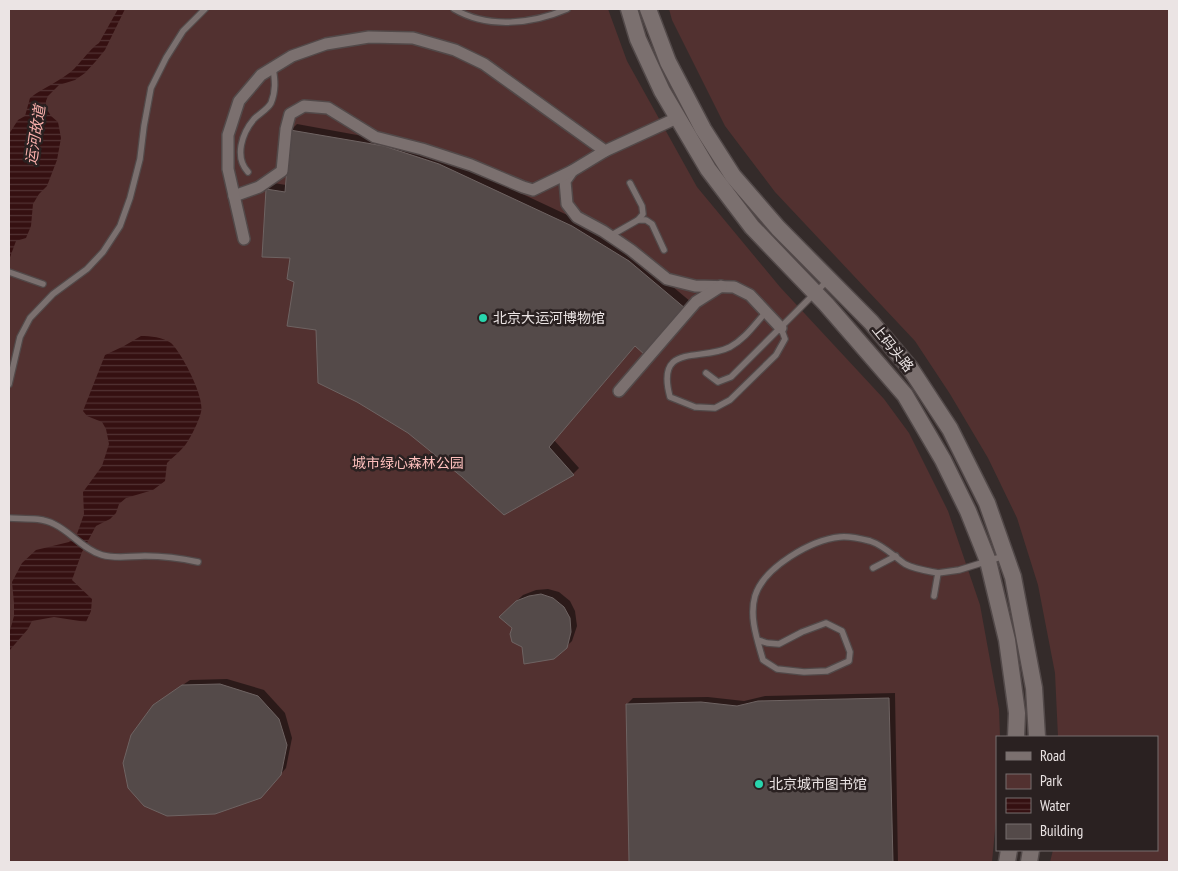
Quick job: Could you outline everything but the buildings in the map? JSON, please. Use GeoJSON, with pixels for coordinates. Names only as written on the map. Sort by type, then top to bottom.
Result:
{"type":"FeatureCollection","features":[{"type":"Feature","properties":{"kind":"main road","name":"上码头路"},"geometry":{"type":"LineString","coordinates":[[629,9],[638,38],[662,91],[708,169],[752,227],[816,293],[905,395],[943,460],[968,511],[988,561],[1007,640],[1017,713],[1016,736]]}},
{"type":"Feature","properties":{"kind":"main road","name":"上码头路"},"geometry":{"type":"LineString","coordinates":[[648,9],[668,62],[703,129],[733,176],[778,228],[871,322],[910,368],[950,429],[987,503],[1013,577],[1034,688],[1037,736]]}},
{"type":"Feature","properties":{"kind":"street"},"geometry":{"type":"LineString","coordinates":[[244,240],[228,169],[228,135],[239,101],[261,75],[292,56],[326,44],[369,36],[413,38],[455,50],[484,64],[605,151]]}},
{"type":"Feature","properties":{"kind":"street"},"geometry":{"type":"LineString","coordinates":[[234,196],[259,187],[282,171],[286,129],[290,114],[304,106],[328,108],[375,137],[422,149],[470,165],[533,190],[572,171],[605,151],[677,118]]}},
{"type":"Feature","properties":{"kind":"street"},"geometry":{"type":"LineString","coordinates":[[572,171],[565,181],[567,204],[577,217],[610,236],[668,279],[695,286],[734,287],[750,295],[781,328]]}},
{"type":"Feature","properties":{"kind":"street"},"geometry":{"type":"LineString","coordinates":[[619,391],[696,302],[721,286]]}},
{"type":"Feature","properties":{"kind":"lane"},"geometry":{"type":"LineString","coordinates":[[9,384],[20,337],[30,318],[53,294],[87,269],[103,252],[120,226],[130,198],[140,159],[151,88],[166,58],[183,31],[205,9]]}},
{"type":"Feature","properties":{"kind":"lane"},"geometry":{"type":"LineString","coordinates":[[454,9],[481,21],[504,22],[532,21],[567,9]]}},
{"type":"Feature","properties":{"kind":"lane"},"geometry":{"type":"LineString","coordinates":[[248,172],[244,168],[240,153],[242,137],[254,119],[270,105],[276,83],[273,68]]}},
{"type":"Feature","properties":{"kind":"lane"},"geometry":{"type":"LineString","coordinates":[[610,236],[638,220],[643,214],[642,206],[630,183]]}},
{"type":"Feature","properties":{"kind":"lane"},"geometry":{"type":"LineString","coordinates":[[638,220],[646,220],[652,224],[664,250]]}},
{"type":"Feature","properties":{"kind":"lane"},"geometry":{"type":"LineString","coordinates":[[9,272],[40,283]]}},
{"type":"Feature","properties":{"kind":"lane"},"geometry":{"type":"LineString","coordinates":[[706,373],[718,382],[731,377],[829,278]]}},
{"type":"Feature","properties":{"kind":"lane"},"geometry":{"type":"LineString","coordinates":[[766,312],[746,335],[730,347],[716,352],[682,356],[672,363],[668,374],[667,387],[670,397],[695,407],[715,408],[730,400],[776,356],[785,340],[781,328]]}},
{"type":"Feature","properties":{"kind":"lane"},"geometry":{"type":"LineString","coordinates":[[9,518],[36,519],[53,523],[69,533],[84,546],[102,555],[120,557],[176,557],[198,562]]}},
{"type":"Feature","properties":{"kind":"lane"},"geometry":{"type":"LineString","coordinates":[[758,640],[779,644],[802,632],[826,623],[842,631],[850,652],[849,661],[827,671],[804,672],[777,669],[763,660],[758,640],[752,610],[756,594],[767,576],[784,560],[816,543],[841,537],[870,541],[887,548],[907,565],[938,573],[959,570],[1006,556]]}},
{"type":"Feature","properties":{"kind":"lane"},"geometry":{"type":"LineString","coordinates":[[873,568],[896,556]]}},
{"type":"Feature","properties":{"kind":"lane"},"geometry":{"type":"LineString","coordinates":[[934,596],[938,573]]}},
{"type":"Feature","properties":{"kind":"green space","name":"城市绿心森林公园"},"geometry":{"type":"Polygon","coordinates":[[[9,9],[608,9],[627,61],[697,187],[780,287],[884,399],[909,433],[948,511],[980,605],[999,709],[1000,736],[996,736],[996,820],[992,862],[9,862],[9,9]]]}},
{"type":"Feature","properties":{"kind":"green space"},"geometry":{"type":"Polygon","coordinates":[[[669,9],[1169,9],[1169,862],[1050,862],[1053,851],[1158,851],[1158,736],[1058,736],[1055,673],[1038,585],[1017,518],[988,458],[950,394],[915,341],[775,192],[725,126],[672,20],[669,9]]]}},
{"type":"Feature","properties":{"kind":"water","name":"运河故道"},"geometry":{"type":"Polygon","coordinates":[[[118,9],[125,9],[105,50],[85,73],[75,80],[59,85],[48,96],[46,108],[58,122],[61,138],[57,160],[47,186],[33,204],[31,226],[26,238],[16,241],[9,260],[9,134],[18,120],[25,116],[30,98],[69,73],[99,43],[118,9]]]}},
{"type":"Feature","properties":{"kind":"water"},"geometry":{"type":"Polygon","coordinates":[[[141,336],[164,339],[176,348],[192,376],[200,397],[201,412],[197,424],[186,444],[167,463],[165,481],[153,490],[126,498],[119,504],[116,513],[110,519],[96,526],[82,552],[72,580],[92,599],[91,611],[86,622],[54,617],[32,621],[28,629],[9,651],[9,634],[14,616],[12,582],[22,563],[36,550],[69,542],[77,534],[84,514],[83,492],[102,466],[109,444],[106,429],[102,422],[87,416],[83,411],[105,355],[141,336]]]}},
{"type":"Feature","properties":{"kind":"place","name":"北京大运河博物馆"},"geometry":{"type":"Point","coordinates":[483,318]}},
{"type":"Feature","properties":{"kind":"place","name":"北京城市图书馆"},"geometry":{"type":"Point","coordinates":[759,784]}}]}
